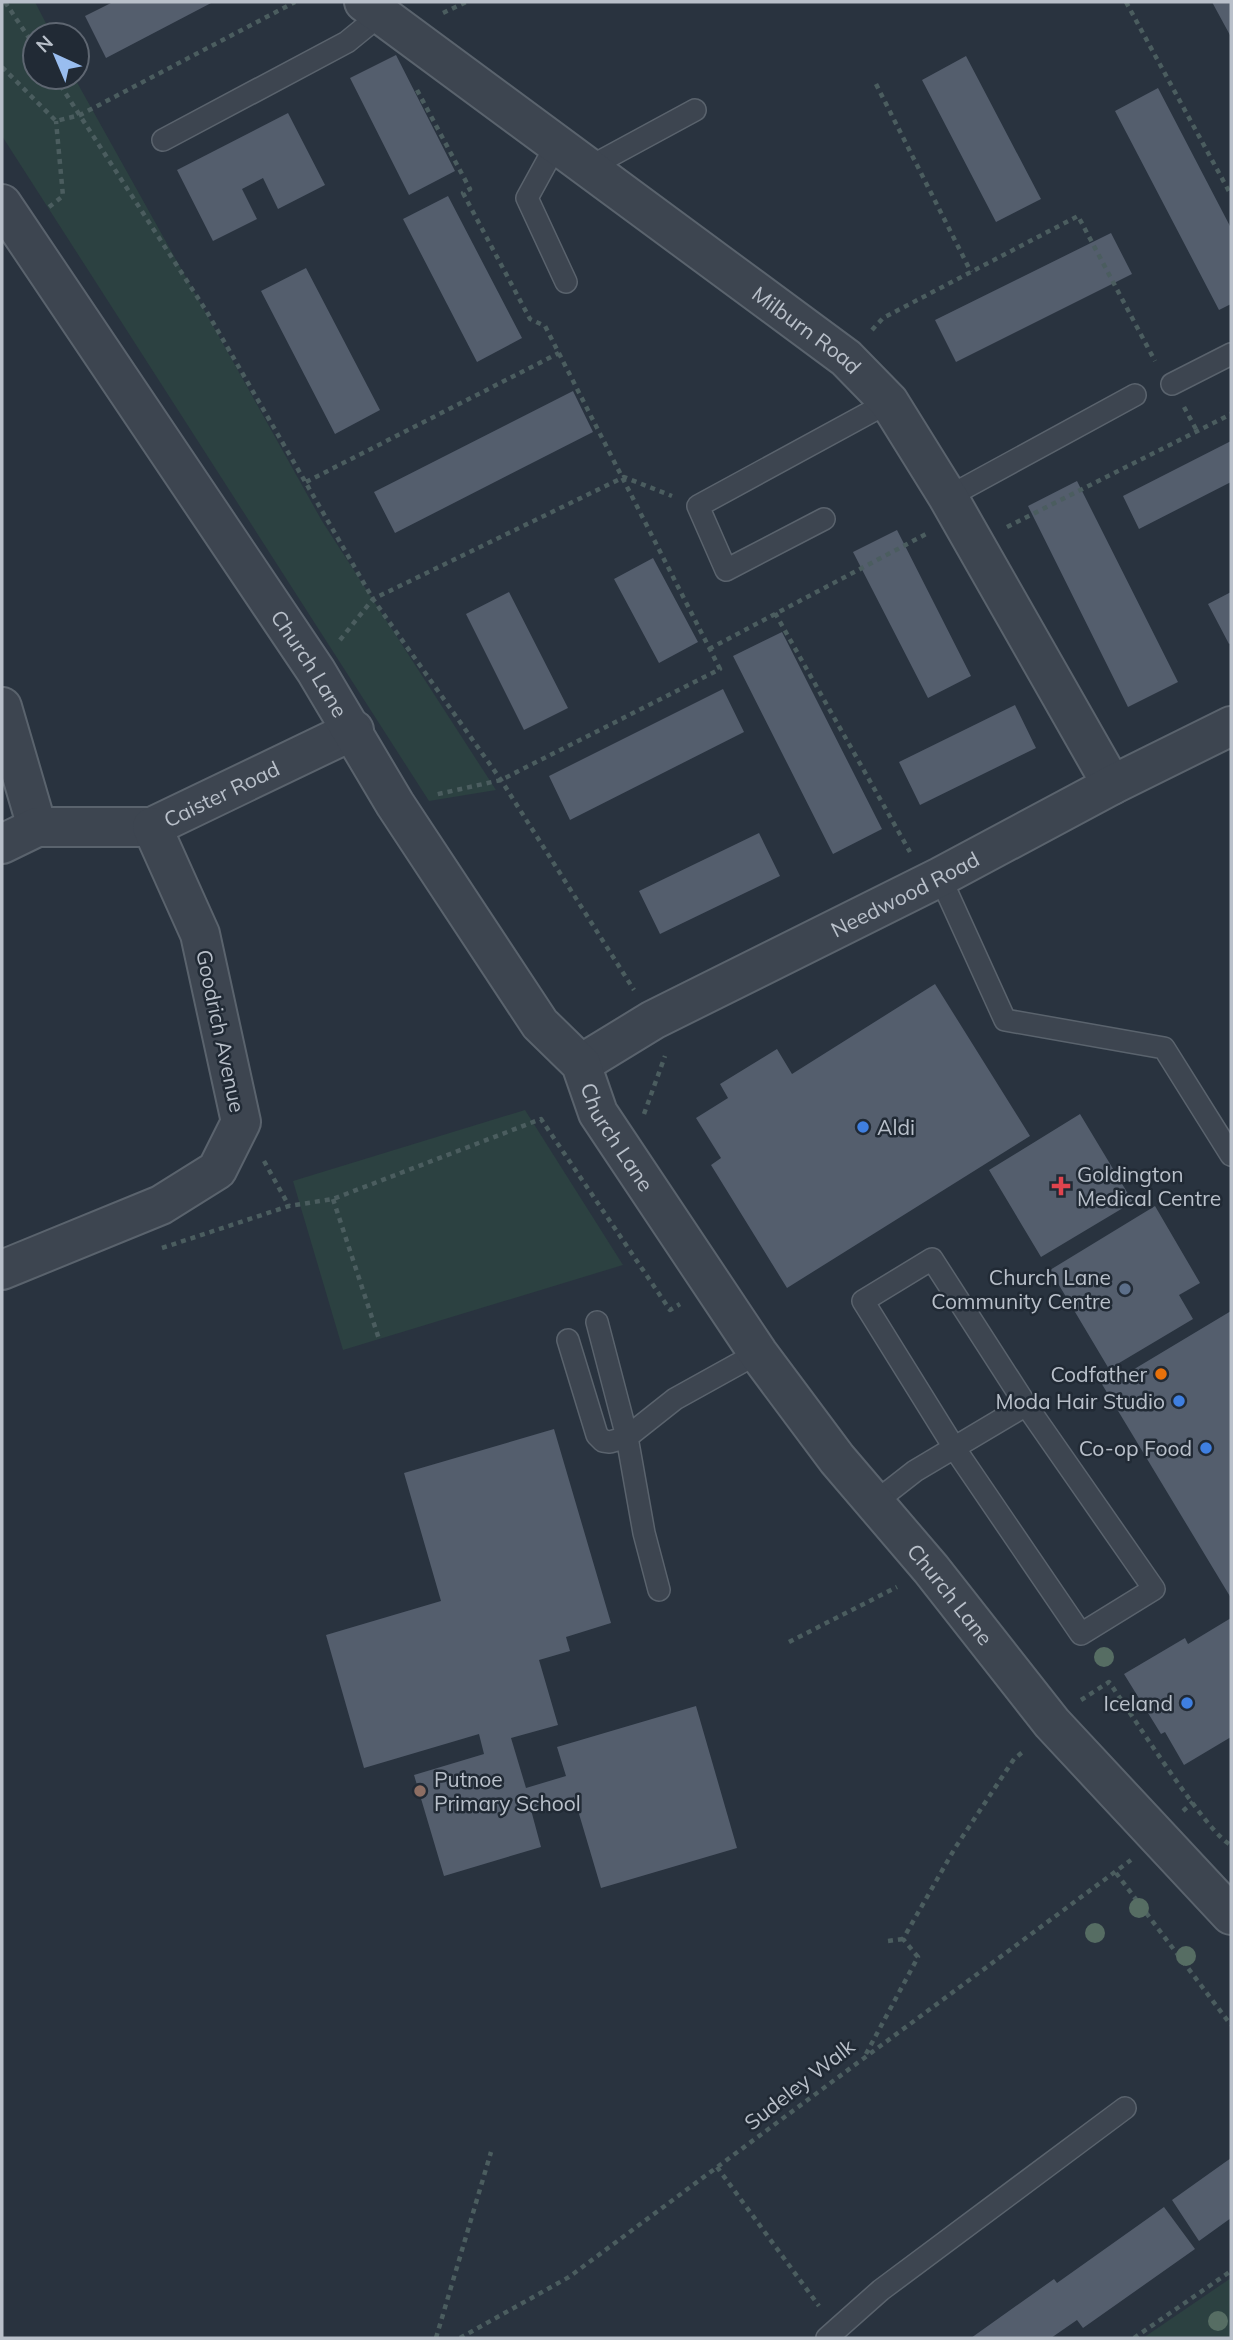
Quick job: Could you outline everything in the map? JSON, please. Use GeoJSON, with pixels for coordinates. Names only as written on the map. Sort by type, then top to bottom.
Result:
{"type":"FeatureCollection","features":[{"type":"Feature","properties":{"kind":"street","name":"Milburn Road"},"geometry":{"type":"LineString","coordinates":[[372,8],[846,358],[889,402],[960,519],[1112,785]]}},
{"type":"Feature","properties":{"kind":"street","name":"Church Lane"},"geometry":{"type":"LineString","coordinates":[[9,217],[316,671],[354,730],[395,804],[540,1024],[580,1065],[598,1113],[758,1353],[874,1503],[931,1569],[1052,1723],[1231,1915]]}},
{"type":"Feature","properties":{"kind":"street"},"geometry":{"type":"LineString","coordinates":[[2,707],[37,827]]}},
{"type":"Feature","properties":{"kind":"street","name":"Needwood Road"},"geometry":{"type":"LineString","coordinates":[[580,1065],[659,1037],[934,880],[1112,785],[1231,726]]}},
{"type":"Feature","properties":{"kind":"street","name":"Caister Road"},"geometry":{"type":"LineString","coordinates":[[2,844],[37,827],[152,827],[354,730]]}},
{"type":"Feature","properties":{"kind":"street","name":"Goodrich Avenue"},"geometry":{"type":"LineString","coordinates":[[2,1270],[161,1205],[184,1191],[217,1170],[241,1122],[200,934],[152,827]]}},
{"type":"Feature","properties":{"kind":"lane"},"geometry":{"type":"LineString","coordinates":[[163,140],[347,42],[372,8]]}},
{"type":"Feature","properties":{"kind":"lane"},"geometry":{"type":"LineString","coordinates":[[588,168],[695,110]]}},
{"type":"Feature","properties":{"kind":"lane"},"geometry":{"type":"LineString","coordinates":[[556,145],[527,198],[566,282]]}},
{"type":"Feature","properties":{"kind":"lane"},"geometry":{"type":"LineString","coordinates":[[1172,384],[1231,354]]}},
{"type":"Feature","properties":{"kind":"lane"},"geometry":{"type":"LineString","coordinates":[[960,519],[1135,395]]}},
{"type":"Feature","properties":{"kind":"lane"},"geometry":{"type":"LineString","coordinates":[[824,519],[726,570],[698,506],[889,402]]}},
{"type":"Feature","properties":{"kind":"lane"},"geometry":{"type":"LineString","coordinates":[[934,880],[1005,1020],[1164,1048],[1231,1155]]}},
{"type":"Feature","properties":{"kind":"lane"},"geometry":{"type":"LineString","coordinates":[[932,1259],[1026,1405],[1154,1589],[1082,1634],[955,1448],[863,1301],[932,1259]]}},
{"type":"Feature","properties":{"kind":"lane"},"geometry":{"type":"LineString","coordinates":[[597,1322],[627,1437],[644,1533],[659,1590]]}},
{"type":"Feature","properties":{"kind":"lane"},"geometry":{"type":"LineString","coordinates":[[568,1340],[597,1435],[603,1441],[610,1442],[627,1437],[675,1399],[758,1353]]}},
{"type":"Feature","properties":{"kind":"lane"},"geometry":{"type":"LineString","coordinates":[[874,1503],[915,1471],[1026,1405]]}},
{"type":"Feature","properties":{"kind":"lane"},"geometry":{"type":"LineString","coordinates":[[832,2334],[881,2290],[1125,2108]]}},
{"type":"Feature","properties":{"kind":"path"},"geometry":{"type":"LineString","coordinates":[[5,2],[21,26]]}},
{"type":"Feature","properties":{"kind":"path"},"geometry":{"type":"LineString","coordinates":[[56,121],[80,115],[295,2]]}},
{"type":"Feature","properties":{"kind":"path"},"geometry":{"type":"LineString","coordinates":[[1126,2],[1231,195]]}},
{"type":"Feature","properties":{"kind":"path"},"geometry":{"type":"LineString","coordinates":[[2,67],[56,121],[64,196],[9,217]]}},
{"type":"Feature","properties":{"kind":"path"},"geometry":{"type":"LineString","coordinates":[[876,84],[971,272]]}},
{"type":"Feature","properties":{"kind":"path"},"geometry":{"type":"LineString","coordinates":[[395,804],[501,780],[720,669],[545,326],[530,319],[463,193],[470,189],[414,85]]}},
{"type":"Feature","properties":{"kind":"path"},"geometry":{"type":"LineString","coordinates":[[64,91],[207,312],[373,599],[501,780],[659,1037],[644,1114],[651,1126]]}},
{"type":"Feature","properties":{"kind":"path"},"geometry":{"type":"LineString","coordinates":[[846,358],[883,318],[1078,216],[1196,431]]}},
{"type":"Feature","properties":{"kind":"path"},"geometry":{"type":"LineString","coordinates":[[306,482],[559,353]]}},
{"type":"Feature","properties":{"kind":"path"},"geometry":{"type":"LineString","coordinates":[[709,649],[960,519],[1196,431],[1231,414]]}},
{"type":"Feature","properties":{"kind":"path"},"geometry":{"type":"LineString","coordinates":[[316,671],[373,599],[624,477],[698,506]]}},
{"type":"Feature","properties":{"kind":"path"},"geometry":{"type":"LineString","coordinates":[[775,613],[934,880]]}},
{"type":"Feature","properties":{"kind":"path"},"geometry":{"type":"LineString","coordinates":[[289,1206],[333,1199],[541,1119],[670,1310],[713,1285]]}},
{"type":"Feature","properties":{"kind":"path"},"geometry":{"type":"LineString","coordinates":[[333,1199],[379,1339]]}},
{"type":"Feature","properties":{"kind":"path"},"geometry":{"type":"LineString","coordinates":[[789,1642],[931,1569]]}},
{"type":"Feature","properties":{"kind":"path"},"geometry":{"type":"LineString","coordinates":[[1109,1682],[1193,1802],[1223,1841],[1231,1845]]}},
{"type":"Feature","properties":{"kind":"path"},"geometry":{"type":"LineString","coordinates":[[888,1941],[903,1940],[955,1848],[1014,1759],[1052,1723]]}},
{"type":"Feature","properties":{"kind":"path"},"geometry":{"type":"LineString","coordinates":[[864,2058],[1116,1873],[1193,1802]]}},
{"type":"Feature","properties":{"kind":"path"},"geometry":{"type":"LineString","coordinates":[[1116,1873],[1231,2025]]}},
{"type":"Feature","properties":{"kind":"path","name":"Sudeley Walk"},"geometry":{"type":"LineString","coordinates":[[460,2338],[569,2277],[864,2058],[918,1957],[903,1940]]}},
{"type":"Feature","properties":{"kind":"path"},"geometry":{"type":"LineString","coordinates":[[436,2338],[491,2152]]}},
{"type":"Feature","properties":{"kind":"path"},"geometry":{"type":"LineString","coordinates":[[717,2167],[832,2334]]}},
{"type":"Feature","properties":{"kind":"path"},"geometry":{"type":"LineString","coordinates":[[1134,2338],[1231,2271]]}},
{"type":"Feature","properties":{"kind":"green space"},"geometry":{"type":"Polygon","coordinates":[[[2,2],[35,2],[45,21],[21,21],[21,91],[82,91],[322,521],[496,790],[429,801],[2,136],[2,2]]]}},
{"type":"Feature","properties":{"kind":"green space"},"geometry":{"type":"Polygon","coordinates":[[[525,1110],[623,1265],[343,1350],[293,1181],[525,1110]]]}},
{"type":"Feature","properties":{"kind":"green space"},"geometry":{"type":"Polygon","coordinates":[[[1231,2278],[1231,2338],[1143,2338],[1231,2278]]]}},
{"type":"Feature","properties":{"kind":"building"},"geometry":{"type":"Polygon","coordinates":[[[113,2],[213,2],[106,58],[91,28],[91,21],[88,21],[85,16],[113,2]]]}},
{"type":"Feature","properties":{"kind":"building"},"geometry":{"type":"Polygon","coordinates":[[[1212,2],[1231,2],[1231,37],[1212,2]]]}},
{"type":"Feature","properties":{"kind":"building"},"geometry":{"type":"Polygon","coordinates":[[[396,55],[455,171],[409,195],[350,78],[396,55]]]}},
{"type":"Feature","properties":{"kind":"building"},"geometry":{"type":"Polygon","coordinates":[[[966,56],[1041,199],[996,222],[922,80],[966,56]]]}},
{"type":"Feature","properties":{"kind":"building"},"geometry":{"type":"Polygon","coordinates":[[[1158,88],[1231,228],[1231,304],[1219,310],[1115,111],[1158,88]]]}},
{"type":"Feature","properties":{"kind":"building"},"geometry":{"type":"Polygon","coordinates":[[[288,113],[325,185],[278,209],[263,178],[242,189],[257,219],[213,241],[177,170],[288,113]]]}},
{"type":"Feature","properties":{"kind":"building"},"geometry":{"type":"Polygon","coordinates":[[[448,196],[522,338],[477,362],[403,219],[448,196]]]}},
{"type":"Feature","properties":{"kind":"building"},"geometry":{"type":"Polygon","coordinates":[[[1111,233],[1132,274],[956,362],[935,320],[1111,233]]]}},
{"type":"Feature","properties":{"kind":"building"},"geometry":{"type":"Polygon","coordinates":[[[306,268],[380,410],[335,434],[261,291],[306,268]]]}},
{"type":"Feature","properties":{"kind":"building"},"geometry":{"type":"Polygon","coordinates":[[[573,391],[593,432],[395,533],[374,492],[573,391]]]}},
{"type":"Feature","properties":{"kind":"building"},"geometry":{"type":"Polygon","coordinates":[[[1231,441],[1231,482],[1139,529],[1123,496],[1231,441]]]}},
{"type":"Feature","properties":{"kind":"building"},"geometry":{"type":"Polygon","coordinates":[[[1077,481],[1178,682],[1128,707],[1028,506],[1077,481]]]}},
{"type":"Feature","properties":{"kind":"building"},"geometry":{"type":"Polygon","coordinates":[[[897,530],[971,676],[928,698],[853,552],[897,530]]]}},
{"type":"Feature","properties":{"kind":"building"},"geometry":{"type":"Polygon","coordinates":[[[653,558],[698,642],[659,663],[614,579],[653,558]]]}},
{"type":"Feature","properties":{"kind":"building"},"geometry":{"type":"Polygon","coordinates":[[[509,592],[568,708],[524,730],[466,614],[509,592]]]}},
{"type":"Feature","properties":{"kind":"building"},"geometry":{"type":"Polygon","coordinates":[[[1231,592],[1231,643],[1229,644],[1208,604],[1231,592]]]}},
{"type":"Feature","properties":{"kind":"building"},"geometry":{"type":"Polygon","coordinates":[[[782,632],[882,829],[833,854],[733,656],[782,632]]]}},
{"type":"Feature","properties":{"kind":"building"},"geometry":{"type":"Polygon","coordinates":[[[723,689],[744,732],[570,820],[549,776],[723,689]]]}},
{"type":"Feature","properties":{"kind":"building"},"geometry":{"type":"Polygon","coordinates":[[[1015,705],[1036,748],[920,805],[899,762],[1015,705]]]}},
{"type":"Feature","properties":{"kind":"building"},"geometry":{"type":"Polygon","coordinates":[[[759,833],[780,876],[660,934],[639,891],[759,833]]]}},
{"type":"Feature","properties":{"kind":"building","name":"Aldi"},"geometry":{"type":"Polygon","coordinates":[[[935,984],[1030,1136],[787,1288],[711,1165],[721,1158],[696,1118],[728,1098],[720,1084],[777,1049],[792,1074],[935,984]]]}},
{"type":"Feature","properties":{"kind":"building","name":"Goldington Medical Centre"},"geometry":{"type":"Polygon","coordinates":[[[1080,1114],[1133,1202],[1041,1257],[989,1170],[1080,1114]]]}},
{"type":"Feature","properties":{"kind":"building","name":"Church Lane Community Centre"},"geometry":{"type":"Polygon","coordinates":[[[1155,1206],[1200,1283],[1179,1295],[1193,1319],[1109,1369],[1050,1270],[1155,1206]]]}},
{"type":"Feature","properties":{"kind":"building"},"geometry":{"type":"Polygon","coordinates":[[[1231,1311],[1231,1598],[1097,1376],[1109,1369],[1116,1380],[1231,1311]]]}},
{"type":"Feature","properties":{"kind":"building"},"geometry":{"type":"Polygon","coordinates":[[[554,1429],[611,1623],[566,1637],[570,1651],[539,1660],[558,1725],[511,1738],[526,1788],[566,1776],[557,1747],[696,1706],[737,1848],[601,1888],[574,1797],[531,1810],[541,1847],[444,1876],[414,1775],[484,1754],[479,1734],[364,1768],[326,1635],[441,1601],[404,1473],[554,1429]]]}},
{"type":"Feature","properties":{"kind":"building","name":"Iceland"},"geometry":{"type":"Polygon","coordinates":[[[1231,1618],[1231,1737],[1184,1765],[1165,1732],[1161,1734],[1124,1674],[1185,1638],[1188,1644],[1231,1618]]]}},
{"type":"Feature","properties":{"kind":"building"},"geometry":{"type":"Polygon","coordinates":[[[1231,2158],[1231,2218],[1199,2241],[1172,2200],[1231,2158]]]}},
{"type":"Feature","properties":{"kind":"building"},"geometry":{"type":"Polygon","coordinates":[[[1164,2207],[1195,2249],[1083,2328],[1077,2320],[1051,2338],[971,2338],[1054,2279],[1057,2283],[1164,2207]]]}},
{"type":"Feature","properties":{"kind":"place","name":"Aldi"},"geometry":{"type":"Point","coordinates":[863,1127]}},
{"type":"Feature","properties":{"kind":"place","name":"Goldington Medical Centre"},"geometry":{"type":"Point","coordinates":[1061,1186]}},
{"type":"Feature","properties":{"kind":"place","name":"Church Lane Community Centre"},"geometry":{"type":"Point","coordinates":[1125,1289]}},
{"type":"Feature","properties":{"kind":"place","name":"Codfather"},"geometry":{"type":"Point","coordinates":[1161,1374]}},
{"type":"Feature","properties":{"kind":"place","name":"Moda Hair Studio"},"geometry":{"type":"Point","coordinates":[1179,1401]}},
{"type":"Feature","properties":{"kind":"place","name":"Co-op Food"},"geometry":{"type":"Point","coordinates":[1206,1448]}},
{"type":"Feature","properties":{"kind":"place","name":"Iceland"},"geometry":{"type":"Point","coordinates":[1187,1703]}},
{"type":"Feature","properties":{"kind":"place","name":"Putnoe Primary School"},"geometry":{"type":"Point","coordinates":[420,1791]}}]}
